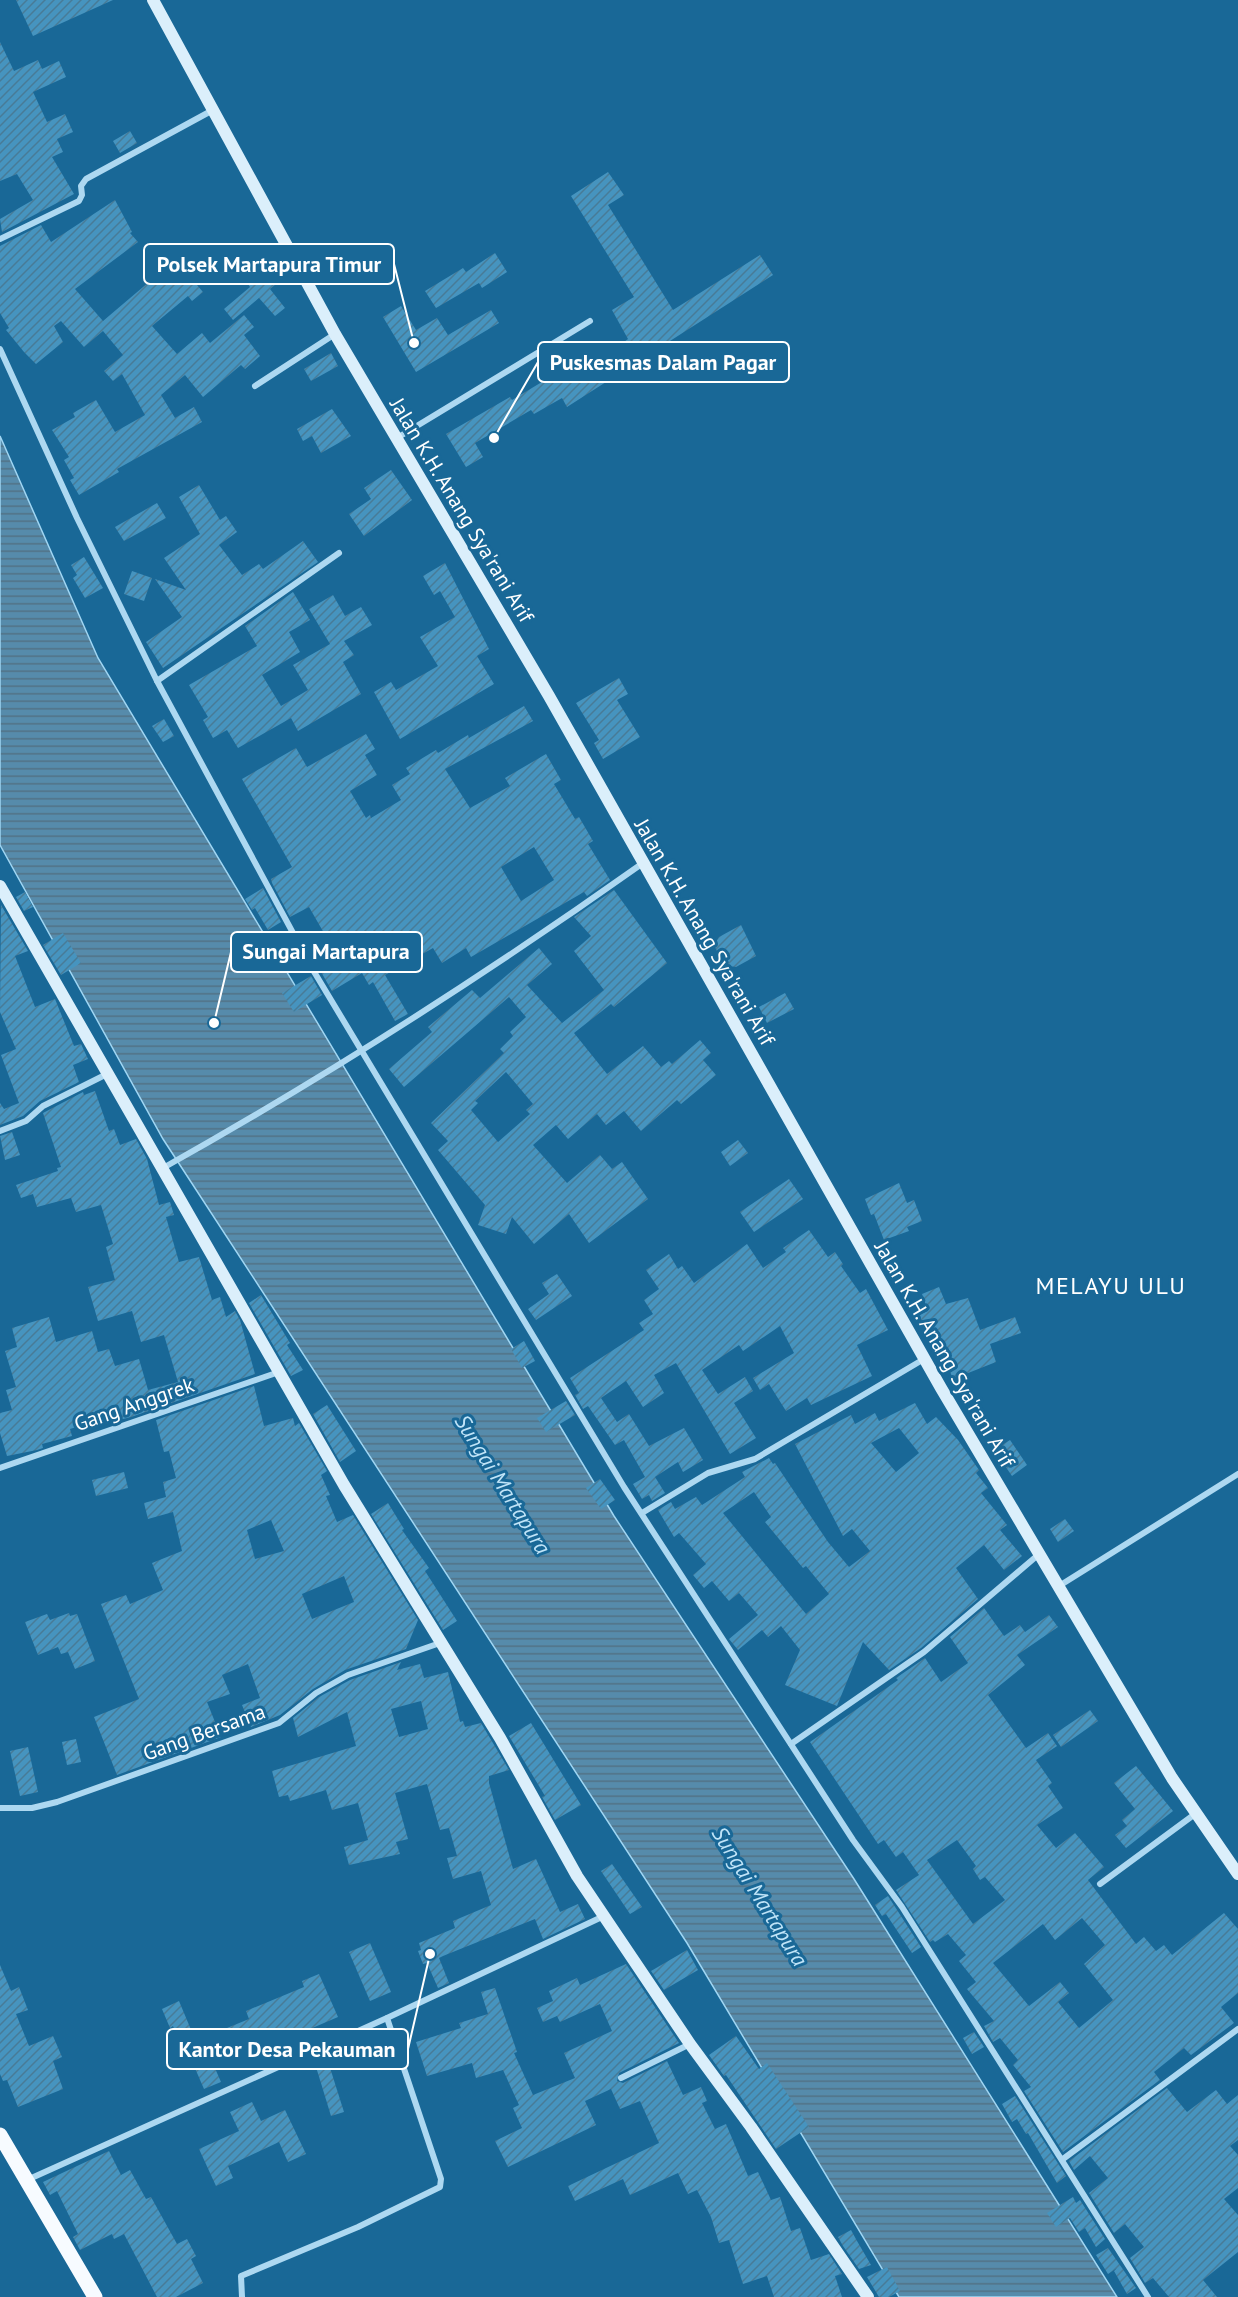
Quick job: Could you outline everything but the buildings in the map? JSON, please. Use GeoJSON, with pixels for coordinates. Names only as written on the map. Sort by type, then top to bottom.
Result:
{"type":"FeatureCollection","features":[{"type":"Feature","properties":{"kind":"main road"},"geometry":{"type":"LineString","coordinates":[[0,2135],[95,2297]]}},
{"type":"Feature","properties":{"kind":"street","name":"Jalan K.H. Anang Sya'rani Arif"},"geometry":{"type":"LineString","coordinates":[[153,0],[335,334],[643,863],[1038,1555],[1195,1814],[1238,1874]]}},
{"type":"Feature","properties":{"kind":"street"},"geometry":{"type":"LineString","coordinates":[[0,239],[79,201],[82,195],[81,186],[86,179],[213,110]]}},
{"type":"Feature","properties":{"kind":"street"},"geometry":{"type":"LineString","coordinates":[[397,438],[590,321]]}},
{"type":"Feature","properties":{"kind":"street"},"geometry":{"type":"LineString","coordinates":[[255,386],[335,334]]}},
{"type":"Feature","properties":{"kind":"street"},"geometry":{"type":"LineString","coordinates":[[0,349],[77,518],[157,681],[313,970],[642,1514],[853,1840],[902,1907],[1148,2297]]}},
{"type":"Feature","properties":{"kind":"street"},"geometry":{"type":"LineString","coordinates":[[157,681],[339,553]]}},
{"type":"Feature","properties":{"kind":"street"},"geometry":{"type":"LineString","coordinates":[[169,1165],[363,1052],[532,942],[643,863]]}},
{"type":"Feature","properties":{"kind":"street"},"geometry":{"type":"LineString","coordinates":[[0,886],[109,1073],[169,1165],[280,1372],[440,1643],[500,1738],[572,1867],[690,2044],[751,2127],[868,2297]]}},
{"type":"Feature","properties":{"kind":"street"},"geometry":{"type":"LineString","coordinates":[[0,1131],[26,1120],[43,1106],[109,1073]]}},
{"type":"Feature","properties":{"kind":"street"},"geometry":{"type":"LineString","coordinates":[[642,1514],[708,1473],[755,1459],[924,1358]]}},
{"type":"Feature","properties":{"kind":"street","name":"Gang Anggrek"},"geometry":{"type":"LineString","coordinates":[[0,1468],[280,1372]]}},
{"type":"Feature","properties":{"kind":"street"},"geometry":{"type":"LineString","coordinates":[[1058,1587],[1238,1474]]}},
{"type":"Feature","properties":{"kind":"street"},"geometry":{"type":"LineString","coordinates":[[791,1744],[924,1652],[1038,1555]]}},
{"type":"Feature","properties":{"kind":"street","name":"Gang Bersama"},"geometry":{"type":"LineString","coordinates":[[0,1808],[21,1809],[57,1802],[279,1723],[316,1693],[348,1675],[440,1643]]}},
{"type":"Feature","properties":{"kind":"street"},"geometry":{"type":"LineString","coordinates":[[1100,1884],[1195,1814]]}},
{"type":"Feature","properties":{"kind":"street"},"geometry":{"type":"LineString","coordinates":[[27,2180],[387,2018],[605,1916]]}},
{"type":"Feature","properties":{"kind":"street"},"geometry":{"type":"LineString","coordinates":[[242,2297],[239,2281],[241,2276],[357,2227],[440,2187],[441,2179],[387,2018]]}},
{"type":"Feature","properties":{"kind":"street"},"geometry":{"type":"LineString","coordinates":[[1063,2159],[1238,2029]]}},
{"type":"Feature","properties":{"kind":"street"},"geometry":{"type":"LineString","coordinates":[[621,2079],[690,2044]]}},
{"type":"Feature","properties":{"kind":"water"},"geometry":{"type":"Polygon","coordinates":[[[0,436],[98,658],[614,1516],[854,1879],[1117,2297],[899,2297],[687,1943],[163,1139],[0,845],[0,436]]]}},
{"type":"Feature","properties":{"kind":"place","name":"Polsek Martapura Timur"},"geometry":{"type":"Point","coordinates":[414,343]}},
{"type":"Feature","properties":{"kind":"place","name":"Puskesmas Dalam Pagar"},"geometry":{"type":"Point","coordinates":[494,438]}},
{"type":"Feature","properties":{"kind":"place","name":"Sungai Martapura"},"geometry":{"type":"Point","coordinates":[214,1023]}},
{"type":"Feature","properties":{"kind":"place","name":"Kantor Desa Pekauman"},"geometry":{"type":"Point","coordinates":[430,1954]}},
{"type":"Feature","properties":{"kind":"district","name":"MELAYU ULU"},"geometry":{"type":"Point","coordinates":[1111,1285]}}]}
